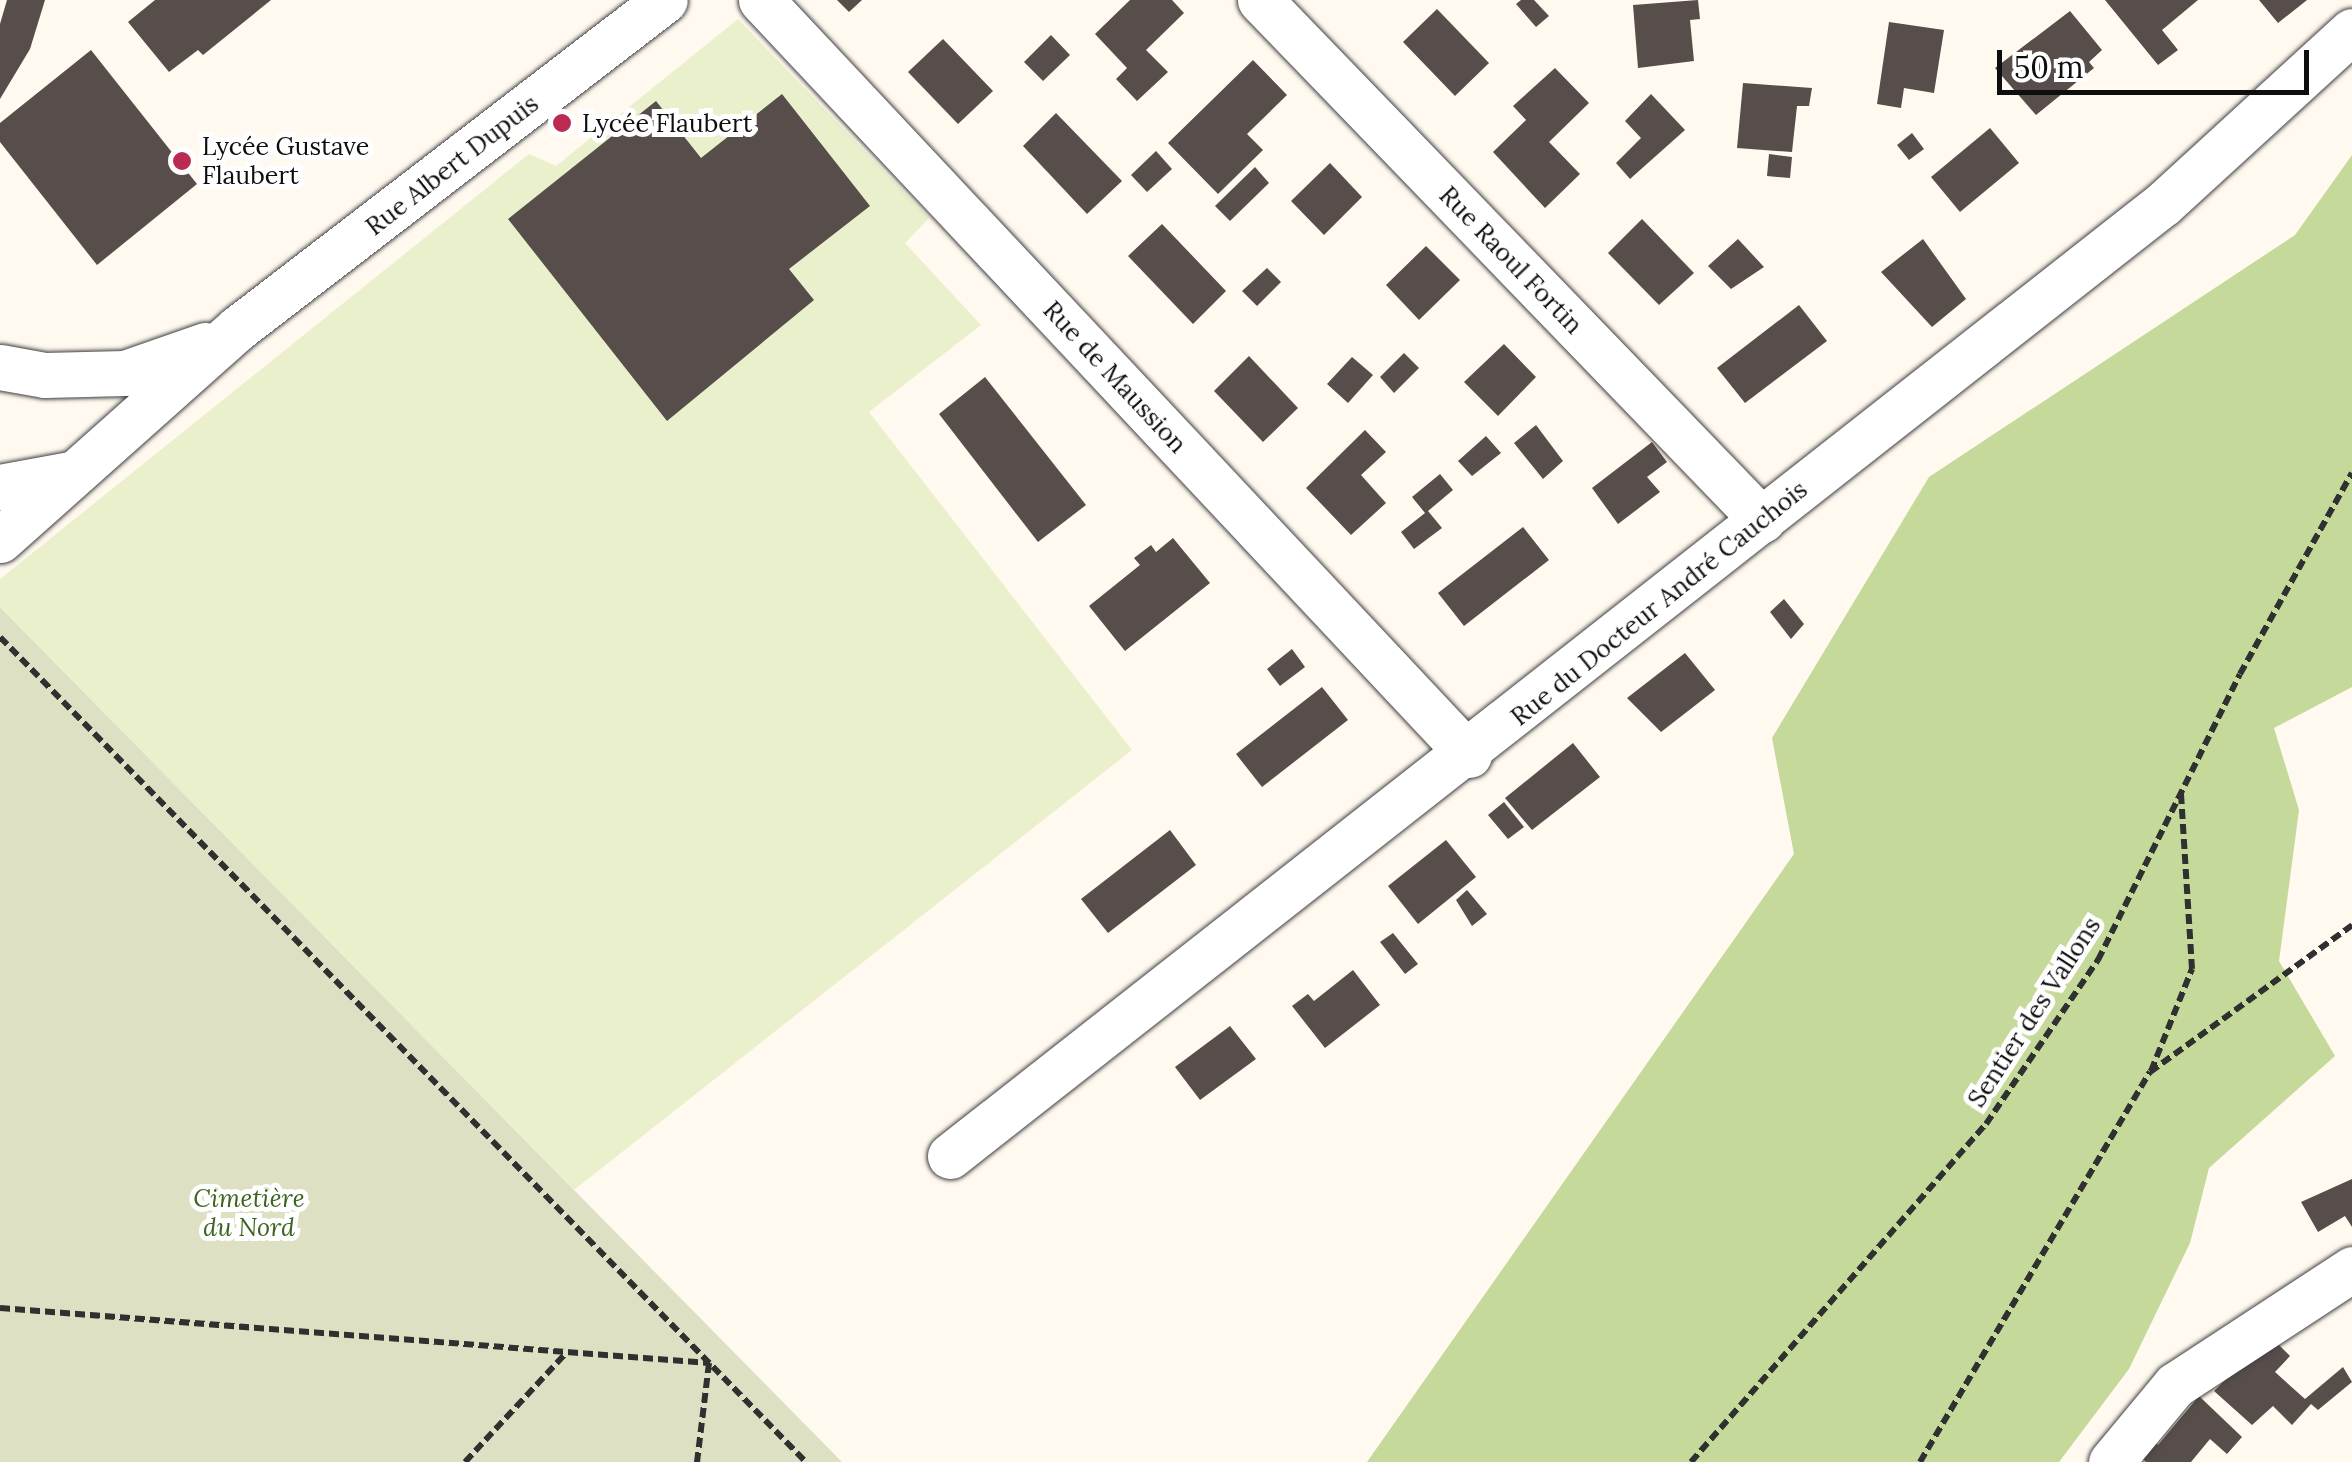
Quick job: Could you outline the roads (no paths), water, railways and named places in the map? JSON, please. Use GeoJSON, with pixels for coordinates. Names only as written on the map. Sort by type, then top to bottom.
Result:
{"type":"FeatureCollection","features":[{"type":"Feature","properties":{"kind":"street","name":"Rue Albert Dupuis"},"geometry":{"type":"LineString","coordinates":[[0,540],[238,328],[665,0]]}},
{"type":"Feature","properties":{"kind":"street","name":"Rue de Maussion"},"geometry":{"type":"LineString","coordinates":[[761,0],[1469,754]]}},
{"type":"Feature","properties":{"kind":"street","name":"Rue Raoul Fortin"},"geometry":{"type":"LineString","coordinates":[[1260,0],[1762,520]]}},
{"type":"Feature","properties":{"kind":"street","name":"Rue du Docteur André Cauchois"},"geometry":{"type":"LineString","coordinates":[[950,1156],[1469,754],[2163,204],[2352,31]]}},
{"type":"Feature","properties":{"kind":"street","name":"Rue Albert Dupuis"},"geometry":{"type":"LineString","coordinates":[[0,367],[45,375],[125,372],[180,357],[238,328]]}},
{"type":"Feature","properties":{"kind":"street","name":"Rue Albert Dupuis"},"geometry":{"type":"LineString","coordinates":[[0,389],[45,375]]}},
{"type":"Feature","properties":{"kind":"street"},"geometry":{"type":"LineString","coordinates":[[0,487],[80,472]]}},
{"type":"Feature","properties":{"kind":"street"},"geometry":{"type":"LineString","coordinates":[[2111,1462],[2174,1385],[2352,1270]]}},
{"type":"Feature","properties":{"kind":"place","name":"Lycée Flaubert"},"geometry":{"type":"Point","coordinates":[562,123]}},
{"type":"Feature","properties":{"kind":"place","name":"Lycée Gustave Flaubert"},"geometry":{"type":"Point","coordinates":[182,161]}},
{"type":"Feature","properties":{"kind":"park label","name":"Cimetière du Nord"},"geometry":{"type":"Point","coordinates":[249,1214]}}]}
